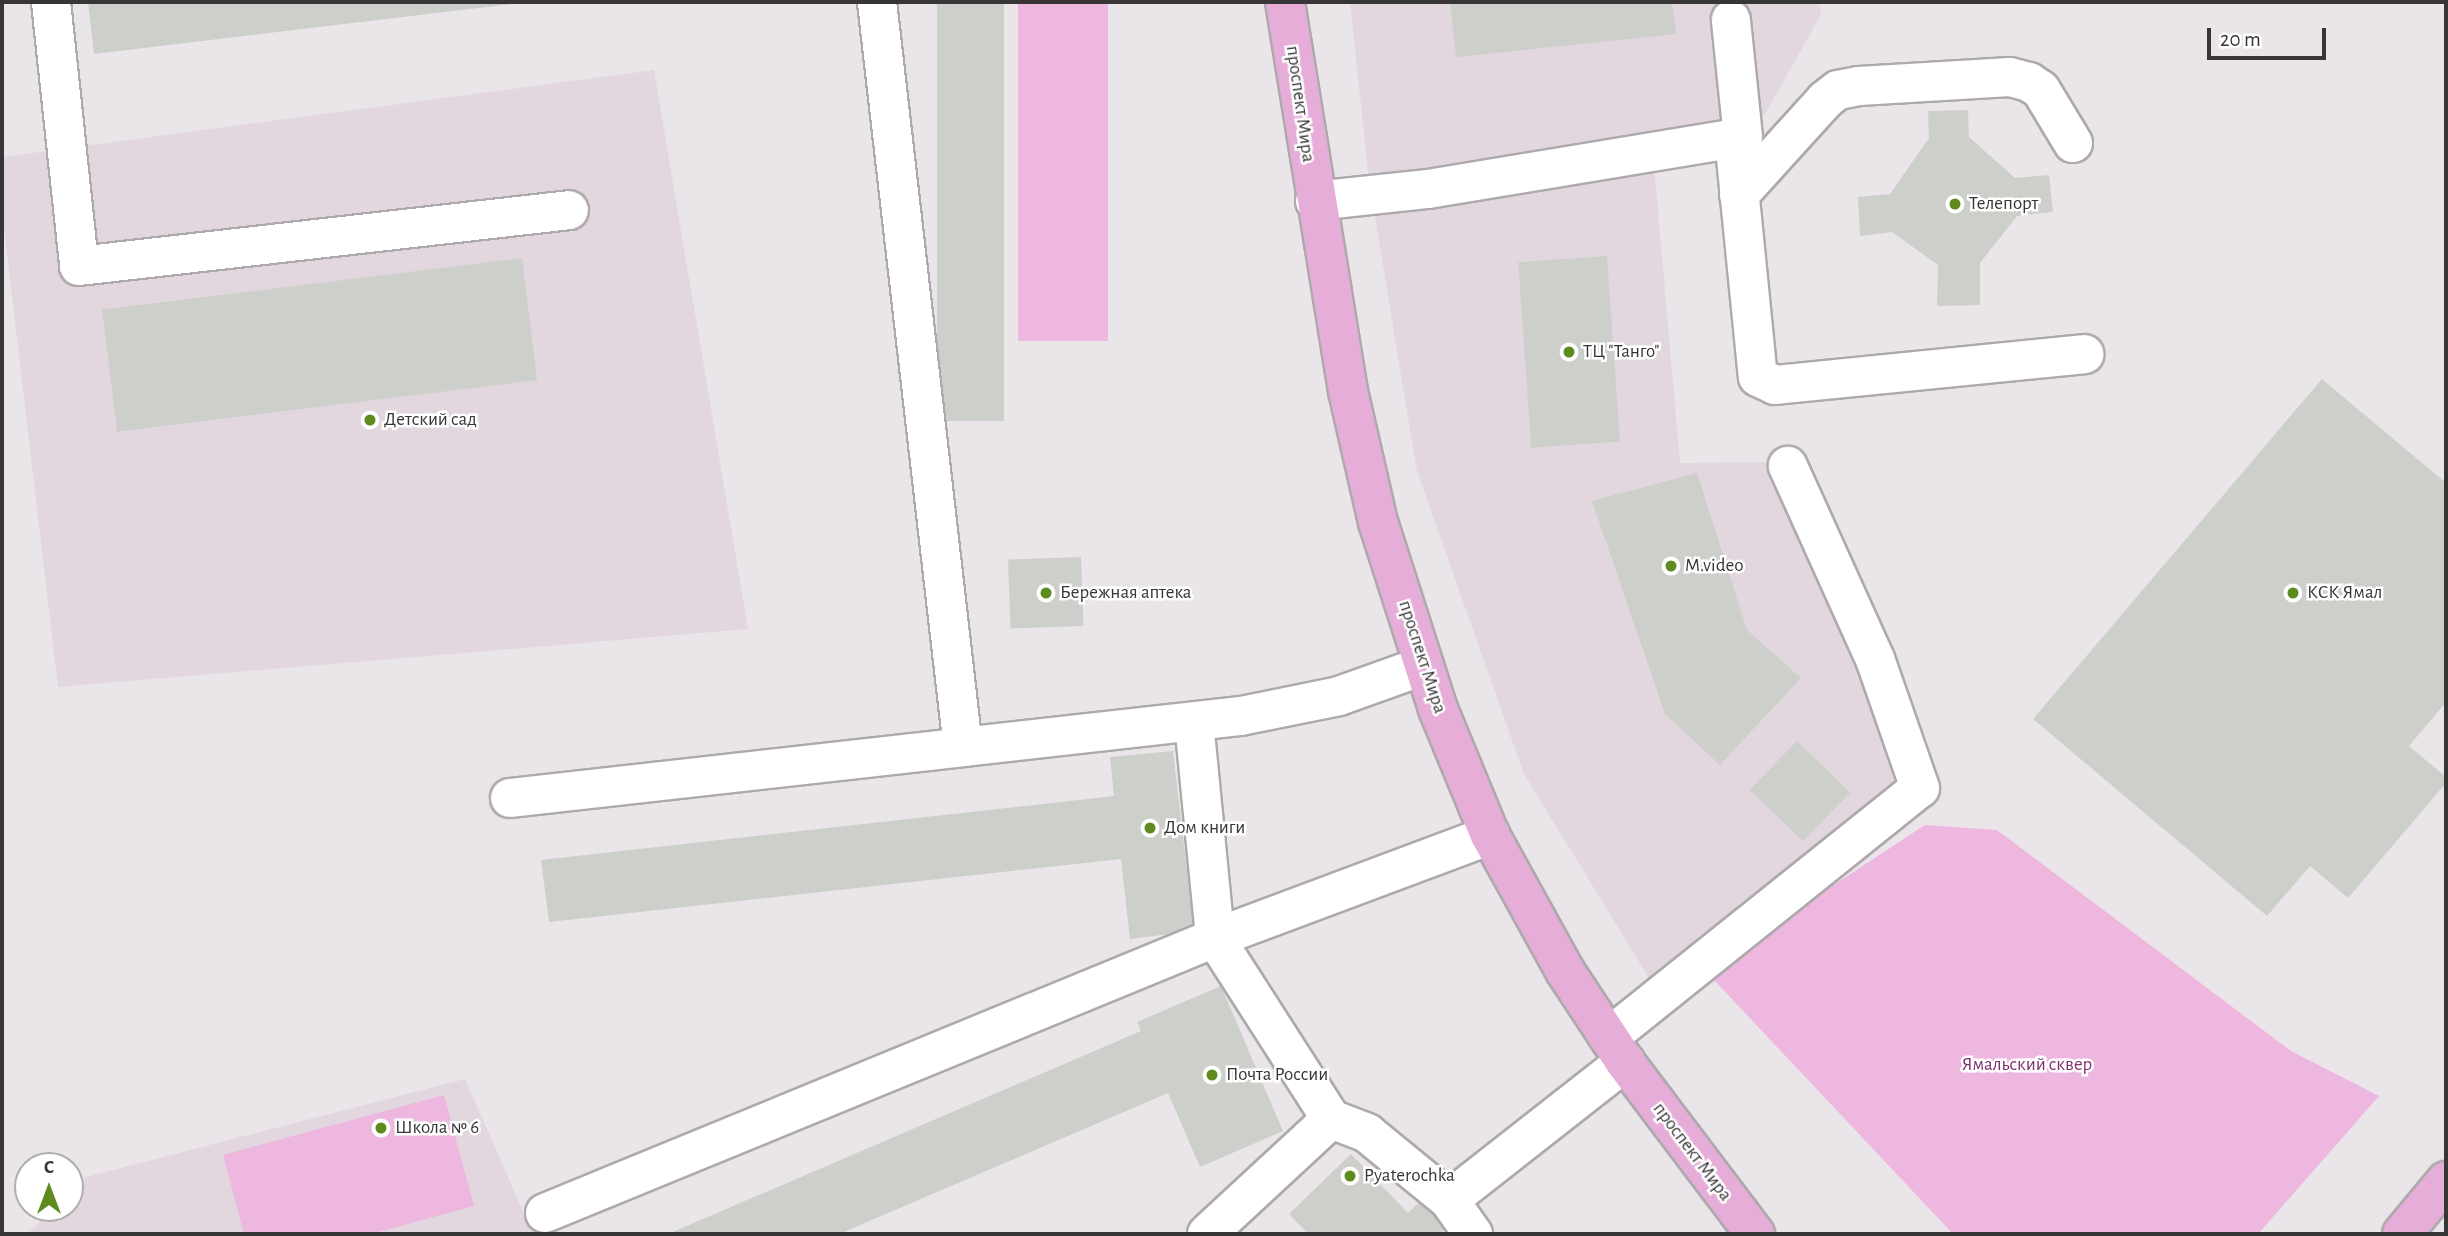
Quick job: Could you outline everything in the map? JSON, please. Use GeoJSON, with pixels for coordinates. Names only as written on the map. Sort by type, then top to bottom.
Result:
{"type":"FeatureCollection","features":[{"type":"Feature","properties":{"kind":"main road","name":"проспект Мира"},"geometry":{"type":"LineString","coordinates":[[1286,2],[1315,201],[1343,366],[1372,496],[1423,666],[1490,835],[1551,948],[1617,1049],[1755,1234]]}},
{"type":"Feature","properties":{"kind":"main road"},"geometry":{"type":"LineString","coordinates":[[2402,1234],[2446,1181]]}},
{"type":"Feature","properties":{"kind":"lane"},"geometry":{"type":"LineString","coordinates":[[51,2],[79,266],[569,211]]}},
{"type":"Feature","properties":{"kind":"lane"},"geometry":{"type":"LineString","coordinates":[[877,2],[963,747]]}},
{"type":"Feature","properties":{"kind":"lane"},"geometry":{"type":"LineString","coordinates":[[1315,201],[1428,188],[1743,137],[1731,20]]}},
{"type":"Feature","properties":{"kind":"lane"},"geometry":{"type":"LineString","coordinates":[[1739,195],[1825,100],[1859,86],[2010,77],[2029,82],[2041,90],[2073,143]]}},
{"type":"Feature","properties":{"kind":"lane"},"geometry":{"type":"LineString","coordinates":[[1734,138],[1758,377],[1775,384],[2084,354]]}},
{"type":"Feature","properties":{"kind":"lane"},"geometry":{"type":"LineString","coordinates":[[1449,1200],[1617,1049],[1920,788],[1875,659],[1788,466]]}},
{"type":"Feature","properties":{"kind":"lane"},"geometry":{"type":"LineString","coordinates":[[510,798],[1194,722],[1339,696],[1423,666]]}},
{"type":"Feature","properties":{"kind":"lane"},"geometry":{"type":"LineString","coordinates":[[1194,722],[1215,938],[1331,1119],[1367,1133],[1449,1200],[1473,1234]]}},
{"type":"Feature","properties":{"kind":"lane"},"geometry":{"type":"LineString","coordinates":[[545,1213],[1215,938],[1490,835]]}},
{"type":"Feature","properties":{"kind":"lane"},"geometry":{"type":"LineString","coordinates":[[1207,1234],[1331,1119]]}},
{"type":"Feature","properties":{"kind":"shaded area"},"geometry":{"type":"Polygon","coordinates":[[[1350,2],[1819,2],[1821,15],[1745,149],[1654,165],[1680,463],[1773,462],[1904,781],[1649,978],[1524,774],[1417,471],[1369,181],[1350,2]]]}},
{"type":"Feature","properties":{"kind":"shaded area","name":"Детский сад"},"geometry":{"type":"Polygon","coordinates":[[[654,70],[748,629],[58,687],[2,211],[2,157],[654,70]]]}},
{"type":"Feature","properties":{"kind":"shaded area","name":"Школа № 6"},"geometry":{"type":"Polygon","coordinates":[[[465,1079],[533,1234],[27,1234],[39,1222],[84,1222],[86,1177],[465,1079]]]}},
{"type":"Feature","properties":{"kind":"green space"},"geometry":{"type":"Polygon","coordinates":[[[1018,2],[1108,2],[1108,341],[1018,341],[1018,2]]]}},
{"type":"Feature","properties":{"kind":"green space","name":"Ямальский сквер"},"geometry":{"type":"Polygon","coordinates":[[[1925,825],[1997,830],[2291,1051],[2379,1096],[2258,1234],[1953,1234],[1714,980],[1791,913],[1925,825]]]}},
{"type":"Feature","properties":{"kind":"green space"},"geometry":{"type":"Polygon","coordinates":[[[444,1095],[474,1206],[371,1234],[244,1234],[223,1155],[444,1095]]]}},
{"type":"Feature","properties":{"kind":"building"},"geometry":{"type":"Polygon","coordinates":[[[88,2],[520,2],[520,3],[94,54],[88,2]]]}},
{"type":"Feature","properties":{"kind":"building"},"geometry":{"type":"Polygon","coordinates":[[[937,2],[1004,2],[1004,421],[937,421],[937,2]]]}},
{"type":"Feature","properties":{"kind":"building"},"geometry":{"type":"Polygon","coordinates":[[[1450,2],[1672,2],[1676,34],[1456,57],[1450,2]]]}},
{"type":"Feature","properties":{"kind":"building","name":"Телепорт"},"geometry":{"type":"Polygon","coordinates":[[[1968,110],[1969,137],[2015,178],[2049,175],[2053,212],[2017,216],[1980,263],[1980,305],[1937,306],[1938,265],[1892,232],[1860,236],[1858,197],[1890,194],[1929,138],[1928,111],[1968,110]]]}},
{"type":"Feature","properties":{"kind":"building","name":"ТЦ \"Танго\""},"geometry":{"type":"Polygon","coordinates":[[[1607,256],[1620,442],[1531,448],[1518,262],[1607,256]]]}},
{"type":"Feature","properties":{"kind":"building"},"geometry":{"type":"Polygon","coordinates":[[[522,258],[537,380],[117,432],[102,310],[522,258]]]}},
{"type":"Feature","properties":{"kind":"building","name":"КСК Ямал"},"geometry":{"type":"Polygon","coordinates":[[[2322,379],[2446,483],[2446,702],[2409,746],[2446,777],[2446,783],[2348,898],[2310,866],[2267,916],[2033,719],[2322,379]]]}},
{"type":"Feature","properties":{"kind":"building","name":"M.video"},"geometry":{"type":"Polygon","coordinates":[[[1697,473],[1747,630],[1801,678],[1720,765],[1665,714],[1592,501],[1697,473]]]}},
{"type":"Feature","properties":{"kind":"building","name":"Бережная аптека"},"geometry":{"type":"Polygon","coordinates":[[[1081,557],[1083,626],[1010,629],[1008,560],[1081,557]]]}},
{"type":"Feature","properties":{"kind":"building"},"geometry":{"type":"Polygon","coordinates":[[[1797,741],[1850,792],[1803,841],[1750,790],[1797,741]]]}},
{"type":"Feature","properties":{"kind":"building"},"geometry":{"type":"Polygon","coordinates":[[[1173,751],[1194,931],[1130,939],[1121,859],[549,922],[541,860],[1114,796],[1110,757],[1173,751]]]}},
{"type":"Feature","properties":{"kind":"building"},"geometry":{"type":"Polygon","coordinates":[[[1221,986],[1283,1131],[1200,1167],[1168,1093],[839,1234],[668,1234],[1141,1031],[1137,1022],[1221,986]]]}},
{"type":"Feature","properties":{"kind":"building","name":"Pyaterochka"},"geometry":{"type":"Polygon","coordinates":[[[1351,1154],[1408,1213],[1423,1198],[1448,1226],[1439,1234],[1308,1234],[1289,1214],[1351,1154]]]}},
{"type":"Feature","properties":{"kind":"place","name":"Телепорт"},"geometry":{"type":"Point","coordinates":[1955,204]}},
{"type":"Feature","properties":{"kind":"place","name":"ТЦ \"Танго\""},"geometry":{"type":"Point","coordinates":[1569,352]}},
{"type":"Feature","properties":{"kind":"place","name":"Детский сад"},"geometry":{"type":"Point","coordinates":[370,420]}},
{"type":"Feature","properties":{"kind":"place","name":"M.video"},"geometry":{"type":"Point","coordinates":[1671,566]}},
{"type":"Feature","properties":{"kind":"place","name":"Бережная аптека"},"geometry":{"type":"Point","coordinates":[1046,593]}},
{"type":"Feature","properties":{"kind":"place","name":"КСК Ямал"},"geometry":{"type":"Point","coordinates":[2293,593]}},
{"type":"Feature","properties":{"kind":"place","name":"Дом книги"},"geometry":{"type":"Point","coordinates":[1150,828]}},
{"type":"Feature","properties":{"kind":"place","name":"Почта России"},"geometry":{"type":"Point","coordinates":[1212,1075]}},
{"type":"Feature","properties":{"kind":"place","name":"Школа № 6"},"geometry":{"type":"Point","coordinates":[381,1128]}},
{"type":"Feature","properties":{"kind":"place","name":"Pyaterochka"},"geometry":{"type":"Point","coordinates":[1350,1176]}}]}
